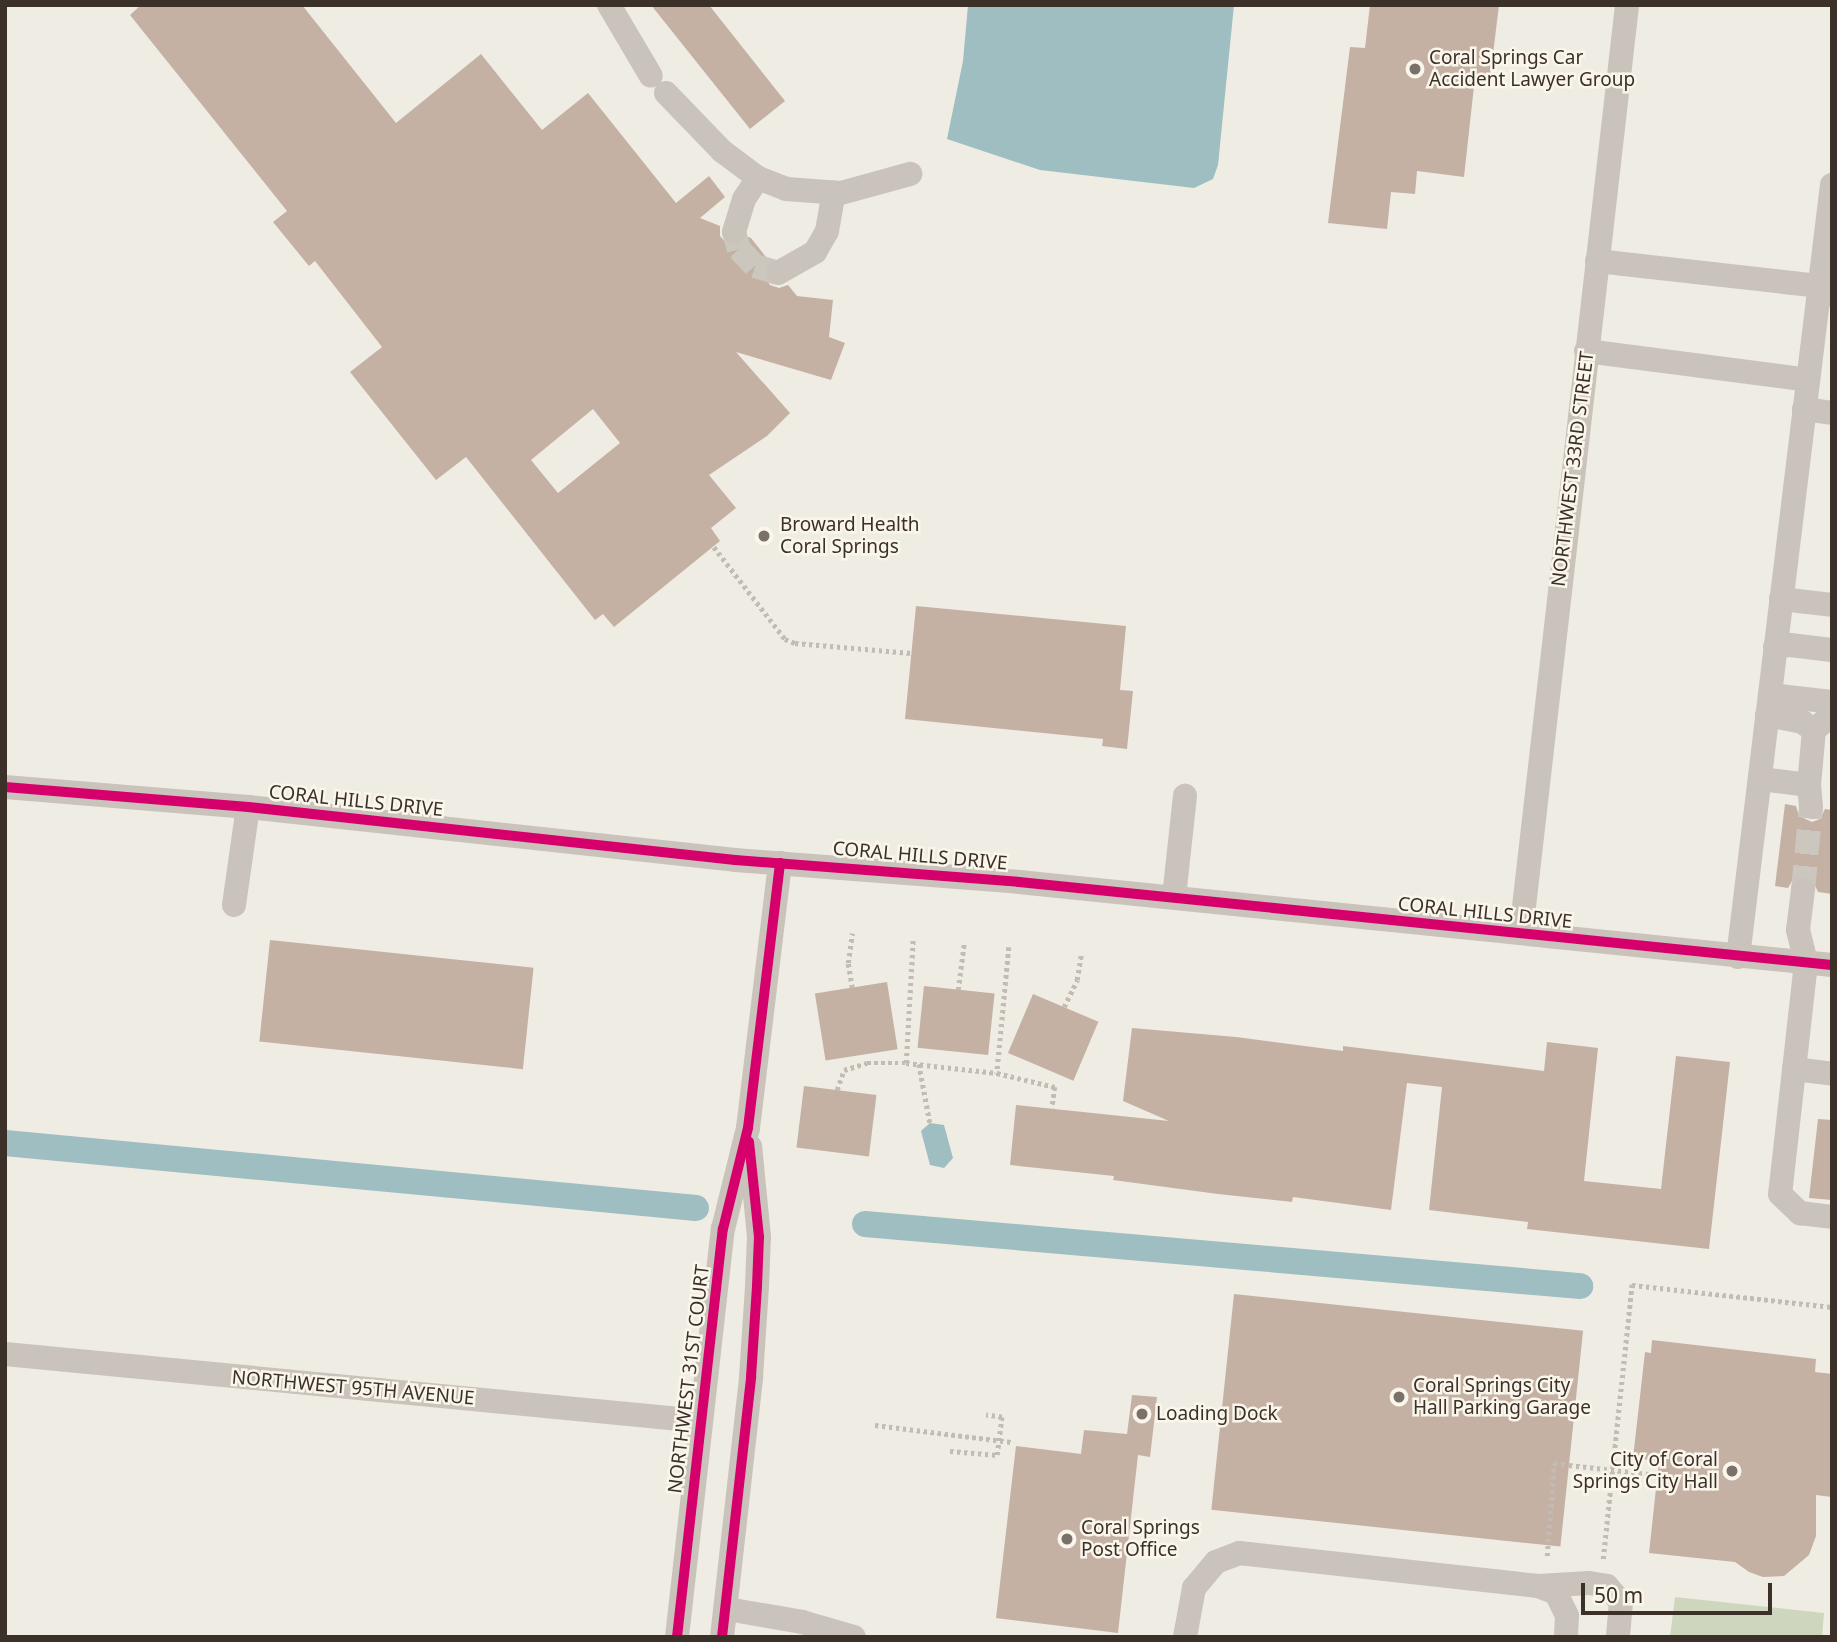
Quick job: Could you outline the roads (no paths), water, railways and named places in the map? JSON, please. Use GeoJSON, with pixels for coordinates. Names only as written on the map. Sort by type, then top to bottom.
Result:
{"type":"FeatureCollection","features":[{"type":"Feature","properties":{"kind":"street"},"geometry":{"type":"LineString","coordinates":[[608,5],[659,84],[722,150],[758,178],[786,189],[834,193],[910,174]]}},
{"type":"Feature","properties":{"kind":"street","name":"NORTHWEST 33RD STREET"},"geometry":{"type":"LineString","coordinates":[[1521,933],[1627,5]]}},
{"type":"Feature","properties":{"kind":"street"},"geometry":{"type":"LineString","coordinates":[[734,232],[744,199],[758,178]]}},
{"type":"Feature","properties":{"kind":"street"},"geometry":{"type":"LineString","coordinates":[[1738,957],[1804,410],[1825,291],[1832,185]]}},
{"type":"Feature","properties":{"kind":"street"},"geometry":{"type":"LineString","coordinates":[[778,273],[815,252],[827,231],[834,193]]}},
{"type":"Feature","properties":{"kind":"street"},"geometry":{"type":"LineString","coordinates":[[1597,261],[1825,291]]}},
{"type":"Feature","properties":{"kind":"street"},"geometry":{"type":"LineString","coordinates":[[1586,351],[1808,380]]}},
{"type":"Feature","properties":{"kind":"street"},"geometry":{"type":"LineString","coordinates":[[1804,410],[1832,413]]}},
{"type":"Feature","properties":{"kind":"street"},"geometry":{"type":"LineString","coordinates":[[1781,599],[1832,605]]}},
{"type":"Feature","properties":{"kind":"street"},"geometry":{"type":"LineString","coordinates":[[1775,647],[1790,645],[1832,650]]}},
{"type":"Feature","properties":{"kind":"street"},"geometry":{"type":"LineString","coordinates":[[1769,705],[1832,702]]}},
{"type":"Feature","properties":{"kind":"street"},"geometry":{"type":"LineString","coordinates":[[1760,779],[1810,796],[1823,722],[1802,722],[1769,705]]}},
{"type":"Feature","properties":{"kind":"street","name":"CORAL HILLS DRIVE"},"geometry":{"type":"LineString","coordinates":[[5,787],[247,807],[780,863],[1174,897],[1832,965]]}},
{"type":"Feature","properties":{"kind":"street"},"geometry":{"type":"LineString","coordinates":[[1174,897],[1185,796]]}},
{"type":"Feature","properties":{"kind":"street"},"geometry":{"type":"LineString","coordinates":[[234,905],[247,807]]}},
{"type":"Feature","properties":{"kind":"street","name":"NORTHWEST 31ST COURT"},"geometry":{"type":"LineString","coordinates":[[677,1637],[723,1229],[748,1128],[780,863]]}},
{"type":"Feature","properties":{"kind":"street"},"geometry":{"type":"LineString","coordinates":[[1802,893],[1798,930],[1806,963],[1780,1194],[1800,1213],[1832,1217]]}},
{"type":"Feature","properties":{"kind":"street"},"geometry":{"type":"LineString","coordinates":[[1794,1069],[1832,1074]]}},
{"type":"Feature","properties":{"kind":"street","name":"NORTHWEST 31ST COURT"},"geometry":{"type":"LineString","coordinates":[[722,1637],[727,1609],[757,1286],[759,1237],[748,1128]]}},
{"type":"Feature","properties":{"kind":"street","name":"NORTHWEST 95TH AVENUE"},"geometry":{"type":"LineString","coordinates":[[5,1354],[701,1421]]}},
{"type":"Feature","properties":{"kind":"street"},"geometry":{"type":"LineString","coordinates":[[1185,1637],[1194,1588],[1216,1562],[1239,1553],[1538,1586],[1589,1583],[1607,1586],[1622,1602],[1618,1637]]}},
{"type":"Feature","properties":{"kind":"street"},"geometry":{"type":"LineString","coordinates":[[1538,1586],[1556,1593],[1567,1616],[1566,1637]]}},
{"type":"Feature","properties":{"kind":"street"},"geometry":{"type":"LineString","coordinates":[[727,1609],[846,1635]]}},
{"type":"Feature","properties":{"kind":"water"},"geometry":{"type":"Polygon","coordinates":[[[968,5],[1234,5],[1218,165],[1213,179],[1194,188],[1040,170],[947,139],[963,61],[968,5]]]}},
{"type":"Feature","properties":{"kind":"water"},"geometry":{"type":"Polygon","coordinates":[[[930,1123],[944,1125],[953,1158],[944,1168],[930,1165],[921,1131],[930,1123]]]}},
{"type":"Feature","properties":{"kind":"waterway"},"geometry":{"type":"LineString","coordinates":[[5,1143],[696,1208]]}},
{"type":"Feature","properties":{"kind":"waterway"},"geometry":{"type":"LineString","coordinates":[[865,1224],[1580,1286]]}},
{"type":"Feature","properties":{"kind":"tunnel"},"geometry":{"type":"LineString","coordinates":[[734,232],[739,249],[755,266],[778,273]]}},
{"type":"Feature","properties":{"kind":"tunnel"},"geometry":{"type":"LineString","coordinates":[[1803,890],[1811,807]]}},
{"type":"Feature","properties":{"kind":"place","name":"Coral Springs Car Accident Lawyer Group"},"geometry":{"type":"Point","coordinates":[1415,69]}},
{"type":"Feature","properties":{"kind":"place","name":"Broward Health Coral Springs"},"geometry":{"type":"Point","coordinates":[764,536]}},
{"type":"Feature","properties":{"kind":"place","name":"Coral Springs City Hall Parking Garage"},"geometry":{"type":"Point","coordinates":[1399,1397]}},
{"type":"Feature","properties":{"kind":"place","name":"Loading Dock"},"geometry":{"type":"Point","coordinates":[1142,1414]}},
{"type":"Feature","properties":{"kind":"place","name":"City of Coral Springs City Hall"},"geometry":{"type":"Point","coordinates":[1732,1471]}},
{"type":"Feature","properties":{"kind":"place","name":"Coral Springs Post Office"},"geometry":{"type":"Point","coordinates":[1067,1539]}}]}
